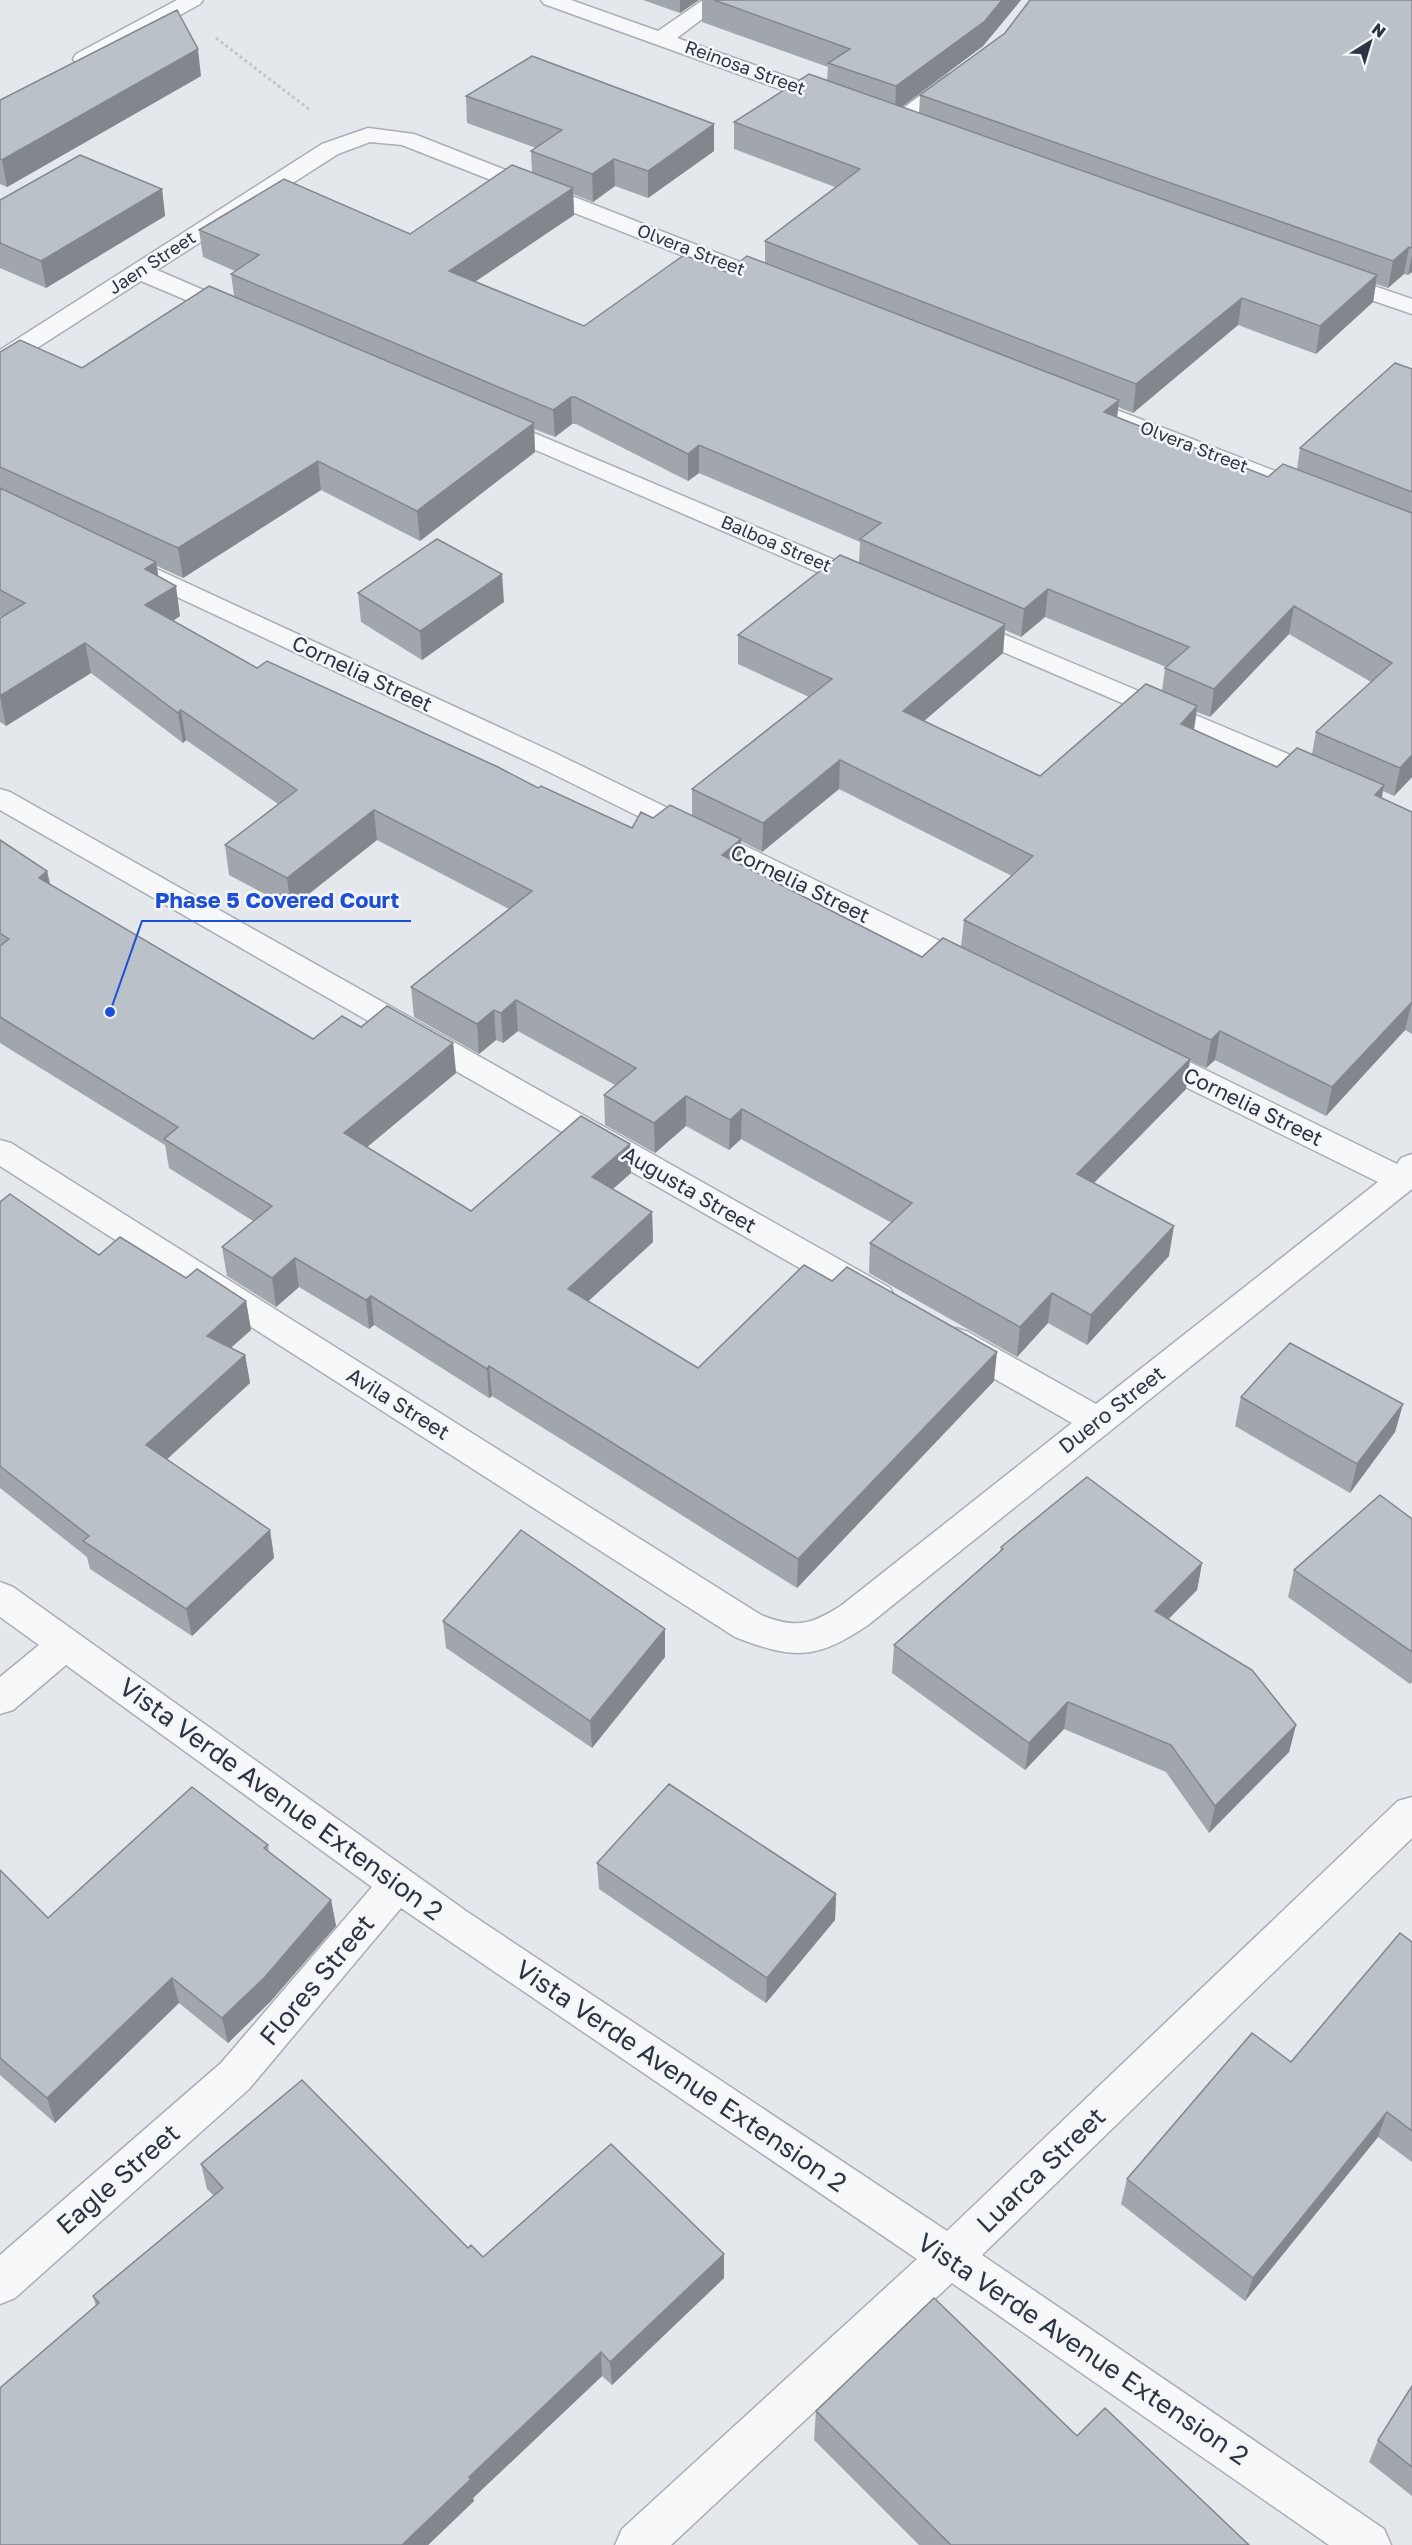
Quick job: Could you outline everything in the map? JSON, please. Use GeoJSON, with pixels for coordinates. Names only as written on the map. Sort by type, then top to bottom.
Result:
{"type":"FeatureCollection","features":[{"type":"Feature","properties":{"kind":"street"},"geometry":{"type":"LineString","coordinates":[[150,0],[185,4]]}},
{"type":"Feature","properties":{"kind":"street","name":"Reinosa Street"},"geometry":{"type":"LineString","coordinates":[[551,0],[853,107]]}},
{"type":"Feature","properties":{"kind":"street"},"geometry":{"type":"LineString","coordinates":[[662,38],[717,0]]}},
{"type":"Feature","properties":{"kind":"street"},"geometry":{"type":"LineString","coordinates":[[63,70],[185,4]]}},
{"type":"Feature","properties":{"kind":"street"},"geometry":{"type":"LineString","coordinates":[[898,123],[974,67]]}},
{"type":"Feature","properties":{"kind":"street"},"geometry":{"type":"LineString","coordinates":[[875,115],[920,131]]}},
{"type":"Feature","properties":{"kind":"street","name":"Jaen Street"},"geometry":{"type":"LineString","coordinates":[[0,361],[330,149],[368,135],[405,139]]}},
{"type":"Feature","properties":{"kind":"street","name":"Olvera Street"},"geometry":{"type":"LineString","coordinates":[[405,139],[793,290]]}},
{"type":"Feature","properties":{"kind":"street"},"geometry":{"type":"LineString","coordinates":[[139,271],[260,323]]}},
{"type":"Feature","properties":{"kind":"street"},"geometry":{"type":"LineString","coordinates":[[1313,272],[1409,303]]}},
{"type":"Feature","properties":{"kind":"street","name":"Olvera Street"},"geometry":{"type":"LineString","coordinates":[[1091,407],[1335,503]]}},
{"type":"Feature","properties":{"kind":"street","name":"Balboa Street"},"geometry":{"type":"LineString","coordinates":[[468,412],[885,591]]}},
{"type":"Feature","properties":{"kind":"street","name":"Cornelia Street"},"geometry":{"type":"LineString","coordinates":[[107,554],[545,759],[995,980]]}},
{"type":"Feature","properties":{"kind":"street"},"geometry":{"type":"LineString","coordinates":[[940,615],[1346,789]]}},
{"type":"Feature","properties":{"kind":"street","name":"Augusta Street"},"geometry":{"type":"LineString","coordinates":[[0,798],[900,1310]]}},
{"type":"Feature","properties":{"kind":"street","name":"Cornelia Street"},"geometry":{"type":"LineString","coordinates":[[1123,1043],[1407,1173]]}},
{"type":"Feature","properties":{"kind":"street","name":"Avila Street"},"geometry":{"type":"LineString","coordinates":[[0,1151],[748,1626],[773,1636],[802,1641]]}},
{"type":"Feature","properties":{"kind":"street","name":"Duero Street"},"geometry":{"type":"LineString","coordinates":[[802,1641],[831,1632],[855,1615],[1407,1173]]}},
{"type":"Feature","properties":{"kind":"street"},"geometry":{"type":"LineString","coordinates":[[932,1327],[1097,1421]]}},
{"type":"Feature","properties":{"kind":"street","name":"Vista Verde Avenue Extension 2"},"geometry":{"type":"LineString","coordinates":[[0,1597],[472,1936],[950,2257],[1368,2545]]}},
{"type":"Feature","properties":{"kind":"street"},"geometry":{"type":"LineString","coordinates":[[0,1699],[65,1644]]}},
{"type":"Feature","properties":{"kind":"street","name":"Luarca Street"},"geometry":{"type":"LineString","coordinates":[[638,2545],[950,2257],[1412,1813]]}},
{"type":"Feature","properties":{"kind":"street","name":"Flores Street"},"geometry":{"type":"LineString","coordinates":[[235,2076],[398,1884]]}},
{"type":"Feature","properties":{"kind":"street","name":"Eagle Street"},"geometry":{"type":"LineString","coordinates":[[0,2283],[235,2076]]}},
{"type":"Feature","properties":{"kind":"path"},"geometry":{"type":"LineString","coordinates":[[185,4],[352,141]]}},
{"type":"Feature","properties":{"kind":"building"},"geometry":{"type":"Polygon","coordinates":[[[714,0],[1002,0],[985,21],[896,86],[828,63],[850,49],[714,0]]]}},
{"type":"Feature","properties":{"kind":"building"},"geometry":{"type":"Polygon","coordinates":[[[1030,0],[1412,0],[1412,248],[1409,247],[1393,261],[920,95],[1005,33],[1030,0]]]}},
{"type":"Feature","properties":{"kind":"building"},"geometry":{"type":"Polygon","coordinates":[[[177,10],[198,49],[2,160],[0,159],[0,100],[177,10]]]}},
{"type":"Feature","properties":{"kind":"building"},"geometry":{"type":"Polygon","coordinates":[[[532,56],[714,124],[648,171],[614,159],[592,174],[531,151],[562,130],[466,96],[532,56]]]}},
{"type":"Feature","properties":{"kind":"building"},"geometry":{"type":"Polygon","coordinates":[[[809,74],[1377,275],[1320,326],[1242,298],[1136,384],[765,241],[860,169],[734,122],[809,74]]]}},
{"type":"Feature","properties":{"kind":"building"},"geometry":{"type":"Polygon","coordinates":[[[80,155],[162,189],[41,261],[0,243],[0,200],[80,155]]]}},
{"type":"Feature","properties":{"kind":"building"},"geometry":{"type":"Polygon","coordinates":[[[512,165],[573,188],[449,271],[584,326],[684,255],[726,272],[747,256],[1119,400],[1104,412],[1268,477],[1283,464],[1412,513],[1412,755],[1400,768],[1316,732],[1392,663],[1294,606],[1214,689],[1165,668],[1189,647],[1048,589],[1024,609],[860,539],[881,523],[699,445],[688,454],[575,397],[571,397],[553,410],[231,274],[259,255],[199,230],[284,179],[410,234],[512,165]]]}},
{"type":"Feature","properties":{"kind":"building"},"geometry":{"type":"Polygon","coordinates":[[[209,286],[534,423],[417,511],[318,461],[178,548],[0,467],[0,352],[20,340],[82,368],[209,286]]]}},
{"type":"Feature","properties":{"kind":"building"},"geometry":{"type":"Polygon","coordinates":[[[1395,363],[1412,369],[1412,492],[1300,448],[1395,363]]]}},
{"type":"Feature","properties":{"kind":"building"},"geometry":{"type":"Polygon","coordinates":[[[0,488],[156,562],[145,569],[176,586],[145,605],[257,668],[267,661],[498,767],[538,788],[541,786],[632,828],[641,812],[653,818],[670,805],[741,839],[722,855],[922,957],[943,938],[1190,1059],[1077,1174],[1174,1226],[1091,1315],[1052,1293],[1020,1327],[870,1243],[912,1203],[742,1109],[730,1120],[686,1096],[654,1123],[604,1095],[636,1068],[516,1000],[501,1013],[494,1010],[477,1024],[411,987],[532,891],[374,810],[287,878],[225,845],[297,790],[181,710],[178,713],[85,643],[0,696],[0,618],[25,603],[0,590],[0,488]]]}},
{"type":"Feature","properties":{"kind":"building"},"geometry":{"type":"Polygon","coordinates":[[[437,539],[502,574],[420,631],[358,593],[437,539]]]}},
{"type":"Feature","properties":{"kind":"building"},"geometry":{"type":"Polygon","coordinates":[[[840,555],[1005,624],[903,711],[1040,776],[1146,684],[1197,706],[1181,724],[1277,767],[1297,748],[1384,785],[1375,795],[1412,812],[1412,1002],[1332,1087],[1220,1031],[1211,1040],[964,920],[1033,856],[840,760],[763,823],[692,789],[832,679],[738,635],[840,555]]]}},
{"type":"Feature","properties":{"kind":"building"},"geometry":{"type":"Polygon","coordinates":[[[0,840],[47,871],[39,878],[313,1039],[342,1016],[361,1027],[387,1006],[453,1043],[344,1133],[471,1211],[581,1116],[630,1144],[592,1177],[652,1212],[568,1289],[698,1368],[804,1265],[832,1281],[847,1267],[997,1352],[798,1559],[489,1366],[487,1369],[371,1296],[366,1300],[295,1258],[272,1278],[222,1247],[272,1206],[164,1139],[178,1127],[0,1017],[0,946],[9,939],[0,933],[0,840]]]}},
{"type":"Feature","properties":{"kind":"building"},"geometry":{"type":"Polygon","coordinates":[[[10,1194],[99,1255],[120,1237],[186,1278],[197,1269],[246,1301],[207,1336],[245,1355],[146,1445],[270,1530],[186,1609],[83,1541],[89,1536],[0,1466],[0,1202],[10,1194]]]}},
{"type":"Feature","properties":{"kind":"building"},"geometry":{"type":"Polygon","coordinates":[[[1290,1343],[1403,1404],[1357,1464],[1241,1397],[1290,1343]]]}},
{"type":"Feature","properties":{"kind":"building"},"geometry":{"type":"Polygon","coordinates":[[[1087,1477],[1202,1563],[1155,1611],[1252,1670],[1296,1725],[1215,1806],[1171,1745],[1068,1702],[1029,1743],[894,1645],[1003,1549],[1001,1547],[1087,1477]]]}},
{"type":"Feature","properties":{"kind":"building"},"geometry":{"type":"Polygon","coordinates":[[[1380,1495],[1412,1519],[1412,1652],[1294,1570],[1380,1495]]]}},
{"type":"Feature","properties":{"kind":"building"},"geometry":{"type":"Polygon","coordinates":[[[521,1530],[665,1629],[590,1721],[443,1621],[521,1530]]]}},
{"type":"Feature","properties":{"kind":"building"},"geometry":{"type":"Polygon","coordinates":[[[669,1784],[836,1894],[767,1978],[597,1863],[669,1784]]]}},
{"type":"Feature","properties":{"kind":"building"},"geometry":{"type":"Polygon","coordinates":[[[192,1787],[268,1845],[264,1848],[331,1900],[265,1977],[222,2018],[172,1978],[47,2098],[0,2058],[0,1870],[48,1918],[192,1787]]]}},
{"type":"Feature","properties":{"kind":"building"},"geometry":{"type":"Polygon","coordinates":[[[1400,1933],[1412,1942],[1412,2131],[1387,2112],[1253,2278],[1127,2179],[1252,2033],[1291,2062],[1400,1933]]]}},
{"type":"Feature","properties":{"kind":"building"},"geometry":{"type":"Polygon","coordinates":[[[302,2080],[468,2248],[471,2245],[483,2257],[611,2144],[724,2254],[610,2362],[601,2352],[469,2477],[471,2479],[402,2545],[0,2545],[0,2388],[99,2303],[93,2296],[223,2188],[201,2164],[302,2080]]]}},
{"type":"Feature","properties":{"kind":"building"},"geometry":{"type":"Polygon","coordinates":[[[934,2298],[1077,2436],[1105,2408],[1249,2545],[951,2545],[816,2411],[934,2298]]]}},
{"type":"Feature","properties":{"kind":"building"},"geometry":{"type":"Polygon","coordinates":[[[1412,2386],[1412,2467],[1378,2440],[1412,2386]]]}},
{"type":"Feature","properties":{"kind":"place","name":"Phase 5 Covered Court"},"geometry":{"type":"Point","coordinates":[110,1012]}}]}
